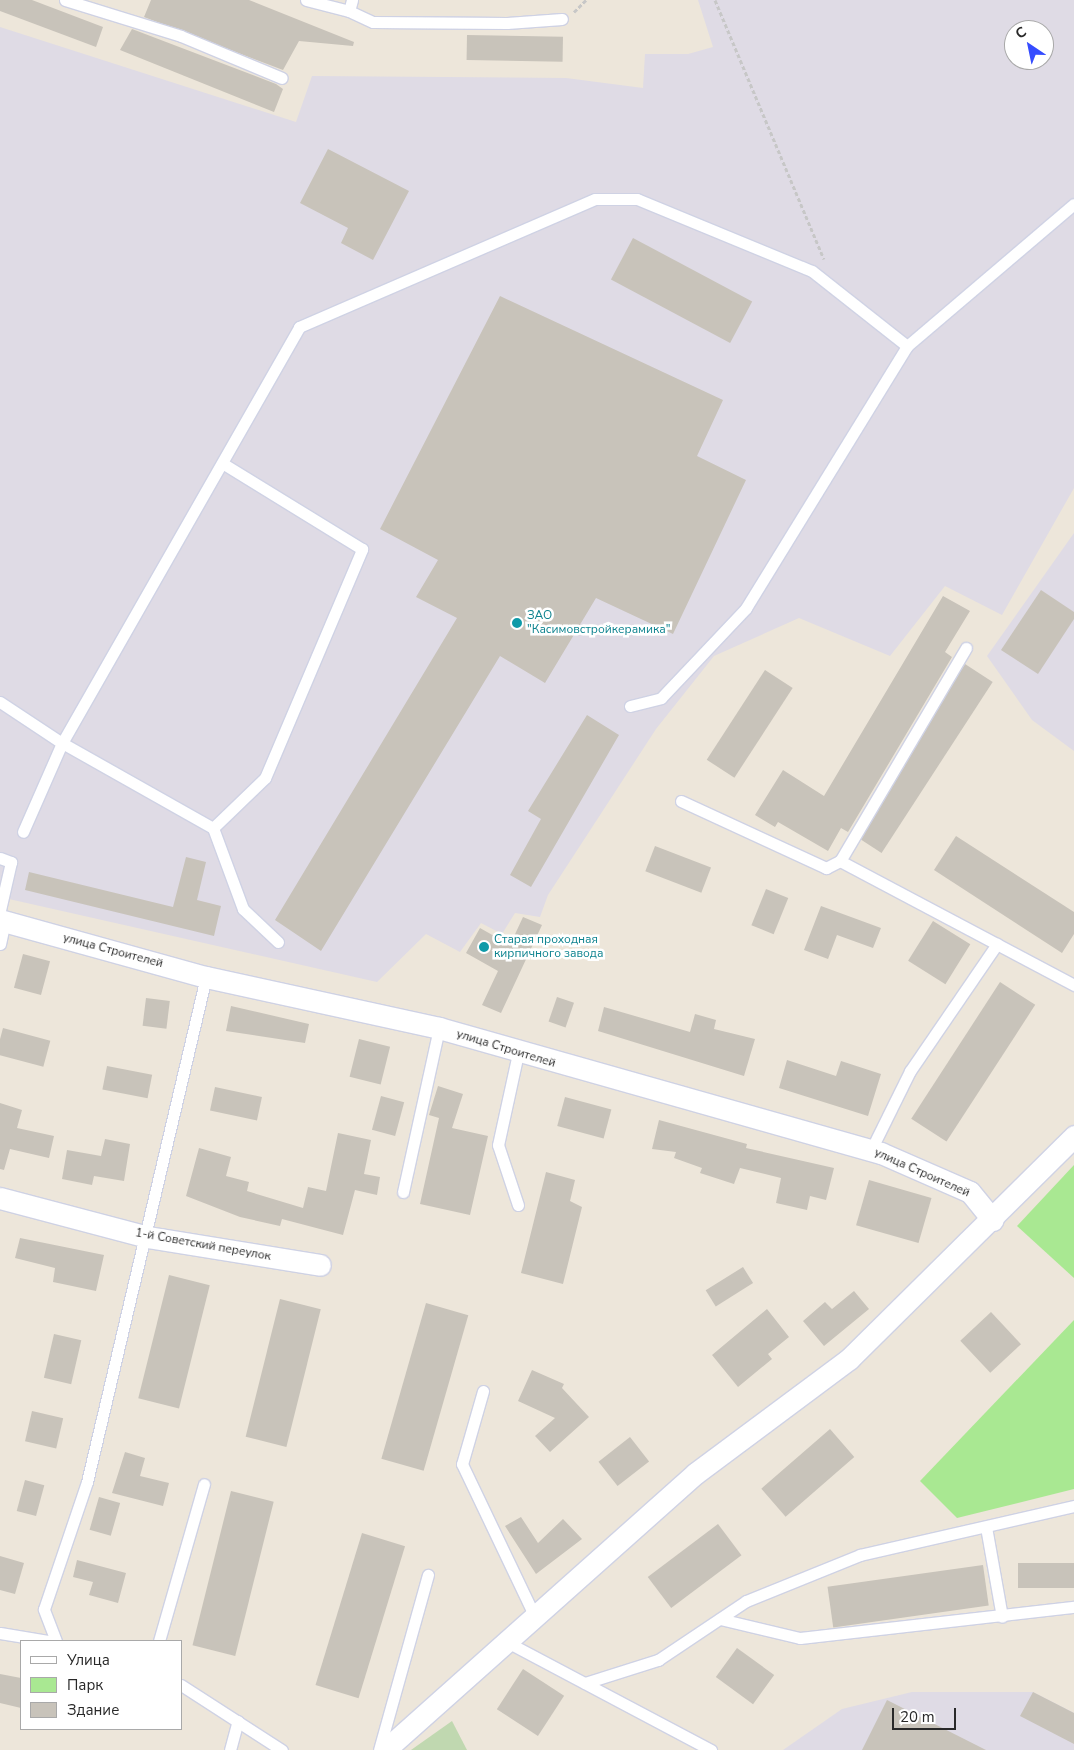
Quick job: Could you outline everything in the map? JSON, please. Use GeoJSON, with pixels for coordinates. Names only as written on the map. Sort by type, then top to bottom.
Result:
{"type":"FeatureCollection","features":[{"type":"Feature","properties":{"kind":"street","name":"улица Строителей"},"geometry":{"type":"LineString","coordinates":[[2,917],[206,977],[439,1028],[518,1053],[871,1150],[970,1192],[993,1220]]}},
{"type":"Feature","properties":{"kind":"street"},"geometry":{"type":"LineString","coordinates":[[385,1750],[696,1473],[849,1359],[993,1220],[1074,1136]]}},
{"type":"Feature","properties":{"kind":"street","name":"1-й Советский переулок"},"geometry":{"type":"LineString","coordinates":[[0,1198],[148,1237],[320,1264]]}},
{"type":"Feature","properties":{"kind":"lane"},"geometry":{"type":"LineString","coordinates":[[65,0],[181,36],[282,78]]}},
{"type":"Feature","properties":{"kind":"lane"},"geometry":{"type":"LineString","coordinates":[[306,0],[351,6],[373,22],[507,23],[562,19]]}},
{"type":"Feature","properties":{"kind":"lane"},"geometry":{"type":"LineString","coordinates":[[24,832],[62,744],[299,327],[595,199],[638,199],[812,271],[907,346]]}},
{"type":"Feature","properties":{"kind":"lane"},"geometry":{"type":"LineString","coordinates":[[630,706],[661,698],[746,608],[907,346],[1074,204]]}},
{"type":"Feature","properties":{"kind":"lane"},"geometry":{"type":"LineString","coordinates":[[213,828],[265,778],[362,549],[222,463]]}},
{"type":"Feature","properties":{"kind":"lane"},"geometry":{"type":"LineString","coordinates":[[681,801],[826,868],[840,861],[966,648]]}},
{"type":"Feature","properties":{"kind":"lane"},"geometry":{"type":"LineString","coordinates":[[0,702],[62,744],[213,828],[243,909],[278,942]]}},
{"type":"Feature","properties":{"kind":"lane"},"geometry":{"type":"LineString","coordinates":[[0,858],[11,862],[2,917],[0,944]]}},
{"type":"Feature","properties":{"kind":"lane"},"geometry":{"type":"LineString","coordinates":[[840,861],[1074,985]]}},
{"type":"Feature","properties":{"kind":"lane"},"geometry":{"type":"LineString","coordinates":[[871,1150],[910,1071],[997,944]]}},
{"type":"Feature","properties":{"kind":"lane"},"geometry":{"type":"LineString","coordinates":[[56,1640],[44,1610],[87,1482],[148,1237],[206,977]]}},
{"type":"Feature","properties":{"kind":"lane"},"geometry":{"type":"LineString","coordinates":[[403,1192],[439,1028]]}},
{"type":"Feature","properties":{"kind":"lane"},"geometry":{"type":"LineString","coordinates":[[518,1053],[498,1145],[518,1205]]}},
{"type":"Feature","properties":{"kind":"lane"},"geometry":{"type":"LineString","coordinates":[[482,1391],[462,1464],[535,1617]]}},
{"type":"Feature","properties":{"kind":"lane"},"geometry":{"type":"LineString","coordinates":[[159,1640],[204,1484]]}},
{"type":"Feature","properties":{"kind":"lane"},"geometry":{"type":"LineString","coordinates":[[585,1683],[658,1660],[746,1601],[860,1555],[1074,1506]]}},
{"type":"Feature","properties":{"kind":"lane"},"geometry":{"type":"LineString","coordinates":[[986,1527],[1002,1617]]}},
{"type":"Feature","properties":{"kind":"lane"},"geometry":{"type":"LineString","coordinates":[[379,1750],[428,1575]]}},
{"type":"Feature","properties":{"kind":"lane"},"geometry":{"type":"LineString","coordinates":[[720,1619],[800,1638],[1002,1617],[1074,1607]]}},
{"type":"Feature","properties":{"kind":"lane"},"geometry":{"type":"LineString","coordinates":[[0,1633],[43,1640]]}},
{"type":"Feature","properties":{"kind":"lane"},"geometry":{"type":"LineString","coordinates":[[507,1642],[711,1750]]}},
{"type":"Feature","properties":{"kind":"lane"},"geometry":{"type":"LineString","coordinates":[[182,1686],[282,1750]]}},
{"type":"Feature","properties":{"kind":"lane"},"geometry":{"type":"LineString","coordinates":[[230,1750],[238,1721]]}},
{"type":"Feature","properties":{"kind":"path"},"geometry":{"type":"LineString","coordinates":[[715,0],[836,290]]}},
{"type":"Feature","properties":{"kind":"shaded area"},"geometry":{"type":"Polygon","coordinates":[[[698,0],[1074,0],[1074,488],[1002,615],[945,586],[890,656],[799,618],[714,656],[656,729],[548,895],[540,917],[515,913],[502,934],[481,923],[460,952],[426,934],[377,982],[0,897],[0,27],[296,122],[312,76],[566,78],[643,88],[645,54],[688,54],[713,47],[698,0]]]}},
{"type":"Feature","properties":{"kind":"shaded area"},"geometry":{"type":"Polygon","coordinates":[[[1074,533],[1074,751],[1032,720],[987,656],[1074,533]]]}},
{"type":"Feature","properties":{"kind":"shaded area"},"geometry":{"type":"Polygon","coordinates":[[[912,1692],[1033,1692],[1074,1713],[1074,1750],[783,1750],[842,1709],[912,1692]]]}},
{"type":"Feature","properties":{"kind":"green space"},"geometry":{"type":"Polygon","coordinates":[[[1074,1165],[1074,1278],[1017,1226],[1074,1165]]]}},
{"type":"Feature","properties":{"kind":"green space"},"geometry":{"type":"Polygon","coordinates":[[[1074,1320],[1074,1489],[957,1518],[920,1481],[1074,1320]]]}},
{"type":"Feature","properties":{"kind":"green space"},"geometry":{"type":"Polygon","coordinates":[[[452,1721],[467,1750],[411,1750],[452,1721]]]}},
{"type":"Feature","properties":{"kind":"building"},"geometry":{"type":"Polygon","coordinates":[[[0,0],[32,0],[103,27],[96,47],[0,11],[0,0]]]}},
{"type":"Feature","properties":{"kind":"building"},"geometry":{"type":"Polygon","coordinates":[[[151,0],[249,0],[354,42],[353,46],[299,41],[283,70],[144,17],[151,0]]]}},
{"type":"Feature","properties":{"kind":"building"},"geometry":{"type":"Polygon","coordinates":[[[132,29],[276,84],[283,89],[274,112],[120,50],[132,29]]]}},
{"type":"Feature","properties":{"kind":"building"},"geometry":{"type":"Polygon","coordinates":[[[467,35],[563,37],[563,62],[467,60],[467,35]]]}},
{"type":"Feature","properties":{"kind":"building"},"geometry":{"type":"Polygon","coordinates":[[[328,149],[409,191],[373,260],[341,243],[348,228],[300,203],[328,149]]]}},
{"type":"Feature","properties":{"kind":"building"},"geometry":{"type":"Polygon","coordinates":[[[633,238],[752,301],[730,343],[611,279],[633,238]]]}},
{"type":"Feature","properties":{"kind":"building","name":"ЗАО \"Касимовстройкерамика\""},"geometry":{"type":"Polygon","coordinates":[[[500,296],[723,400],[697,456],[746,480],[673,634],[596,598],[545,683],[500,656],[321,951],[275,920],[457,618],[416,597],[438,560],[380,529],[500,296]]]}},
{"type":"Feature","properties":{"kind":"building"},"geometry":{"type":"Polygon","coordinates":[[[1041,590],[1074,612],[1074,619],[1038,674],[1001,650],[1041,590]]]}},
{"type":"Feature","properties":{"kind":"building"},"geometry":{"type":"Polygon","coordinates":[[[943,596],[970,611],[945,652],[952,657],[848,832],[841,828],[828,851],[778,822],[775,827],[755,815],[783,770],[824,796],[943,596]]]}},
{"type":"Feature","properties":{"kind":"building"},"geometry":{"type":"Polygon","coordinates":[[[965,664],[993,682],[882,853],[854,835],[965,664]]]}},
{"type":"Feature","properties":{"kind":"building"},"geometry":{"type":"Polygon","coordinates":[[[765,670],[793,688],[734,778],[707,760],[765,670]]]}},
{"type":"Feature","properties":{"kind":"building"},"geometry":{"type":"Polygon","coordinates":[[[587,715],[619,735],[531,887],[510,875],[541,819],[528,811],[587,715]]]}},
{"type":"Feature","properties":{"kind":"building"},"geometry":{"type":"Polygon","coordinates":[[[956,836],[1074,912],[1074,934],[1062,953],[934,870],[956,836]]]}},
{"type":"Feature","properties":{"kind":"building"},"geometry":{"type":"Polygon","coordinates":[[[655,846],[711,868],[701,893],[645,871],[655,846]]]}},
{"type":"Feature","properties":{"kind":"building"},"geometry":{"type":"Polygon","coordinates":[[[186,857],[206,862],[197,900],[221,906],[214,936],[25,890],[29,872],[173,907],[186,857]]]}},
{"type":"Feature","properties":{"kind":"building"},"geometry":{"type":"Polygon","coordinates":[[[766,889],[788,898],[774,934],[751,925],[766,889]]]}},
{"type":"Feature","properties":{"kind":"building"},"geometry":{"type":"Polygon","coordinates":[[[821,906],[881,928],[873,948],[837,935],[828,959],[804,950],[821,906]]]}},
{"type":"Feature","properties":{"kind":"building"},"geometry":{"type":"Polygon","coordinates":[[[523,917],[542,925],[501,1013],[482,1005],[498,971],[466,953],[480,928],[510,945],[523,917]]]}},
{"type":"Feature","properties":{"kind":"building"},"geometry":{"type":"Polygon","coordinates":[[[933,921],[970,944],[945,984],[908,961],[933,921]]]}},
{"type":"Feature","properties":{"kind":"building"},"geometry":{"type":"Polygon","coordinates":[[[23,954],[50,961],[41,995],[14,988],[23,954]]]}},
{"type":"Feature","properties":{"kind":"building"},"geometry":{"type":"Polygon","coordinates":[[[1000,982],[1035,1005],[946,1142],[911,1119],[1000,982]]]}},
{"type":"Feature","properties":{"kind":"building"},"geometry":{"type":"Polygon","coordinates":[[[557,997],[574,1003],[566,1027],[549,1022],[557,997]]]}},
{"type":"Feature","properties":{"kind":"building"},"geometry":{"type":"Polygon","coordinates":[[[146,998],[170,1001],[166,1029],[143,1026],[146,998]]]}},
{"type":"Feature","properties":{"kind":"building"},"geometry":{"type":"Polygon","coordinates":[[[231,1006],[309,1024],[305,1043],[226,1031],[231,1006]]]}},
{"type":"Feature","properties":{"kind":"building"},"geometry":{"type":"Polygon","coordinates":[[[604,1007],[690,1032],[695,1014],[716,1020],[714,1029],[755,1039],[744,1076],[598,1031],[604,1007]]]}},
{"type":"Feature","properties":{"kind":"building"},"geometry":{"type":"Polygon","coordinates":[[[3,1028],[50,1041],[43,1067],[0,1055],[0,1039],[3,1028]]]}},
{"type":"Feature","properties":{"kind":"building"},"geometry":{"type":"Polygon","coordinates":[[[359,1039],[390,1047],[381,1085],[350,1077],[359,1039]]]}},
{"type":"Feature","properties":{"kind":"building"},"geometry":{"type":"Polygon","coordinates":[[[787,1060],[836,1076],[841,1061],[881,1074],[868,1116],[779,1088],[787,1060]]]}},
{"type":"Feature","properties":{"kind":"building"},"geometry":{"type":"Polygon","coordinates":[[[107,1066],[152,1075],[148,1098],[102,1090],[107,1066]]]}},
{"type":"Feature","properties":{"kind":"building"},"geometry":{"type":"Polygon","coordinates":[[[438,1086],[463,1094],[452,1128],[488,1136],[470,1215],[420,1204],[439,1118],[429,1115],[438,1086]]]}},
{"type":"Feature","properties":{"kind":"building"},"geometry":{"type":"Polygon","coordinates":[[[215,1087],[262,1097],[257,1120],[210,1110],[215,1087]]]}},
{"type":"Feature","properties":{"kind":"building"},"geometry":{"type":"Polygon","coordinates":[[[381,1096],[404,1102],[395,1136],[372,1130],[381,1096]]]}},
{"type":"Feature","properties":{"kind":"building"},"geometry":{"type":"Polygon","coordinates":[[[565,1097],[611,1109],[604,1138],[557,1126],[565,1097]]]}},
{"type":"Feature","properties":{"kind":"building"},"geometry":{"type":"Polygon","coordinates":[[[0,1103],[22,1110],[17,1128],[54,1136],[49,1158],[10,1149],[4,1170],[0,1169],[0,1103]]]}},
{"type":"Feature","properties":{"kind":"building"},"geometry":{"type":"Polygon","coordinates":[[[659,1120],[747,1144],[746,1148],[834,1168],[826,1200],[810,1196],[807,1210],[776,1203],[781,1178],[740,1168],[734,1184],[700,1173],[702,1168],[674,1158],[676,1152],[652,1149],[659,1120]]]}},
{"type":"Feature","properties":{"kind":"building"},"geometry":{"type":"Polygon","coordinates":[[[338,1133],[371,1140],[364,1174],[380,1177],[377,1195],[355,1190],[343,1235],[282,1219],[280,1226],[240,1217],[186,1196],[199,1148],[231,1157],[226,1176],[249,1182],[247,1191],[303,1208],[308,1187],[326,1191],[338,1133]]]}},
{"type":"Feature","properties":{"kind":"building"},"geometry":{"type":"Polygon","coordinates":[[[105,1139],[130,1144],[124,1181],[94,1176],[92,1185],[62,1179],[67,1150],[101,1156],[105,1139]]]}},
{"type":"Feature","properties":{"kind":"building"},"geometry":{"type":"Polygon","coordinates":[[[546,1172],[575,1180],[570,1201],[582,1207],[563,1284],[521,1273],[546,1172]]]}},
{"type":"Feature","properties":{"kind":"building"},"geometry":{"type":"Polygon","coordinates":[[[869,1180],[931,1198],[919,1243],[856,1225],[869,1180]]]}},
{"type":"Feature","properties":{"kind":"building"},"geometry":{"type":"Polygon","coordinates":[[[20,1238],[104,1255],[96,1291],[53,1282],[55,1268],[15,1258],[20,1238]]]}},
{"type":"Feature","properties":{"kind":"building"},"geometry":{"type":"Polygon","coordinates":[[[743,1267],[753,1283],[716,1306],[706,1290],[743,1267]]]}},
{"type":"Feature","properties":{"kind":"building"},"geometry":{"type":"Polygon","coordinates":[[[169,1275],[210,1285],[179,1408],[138,1398],[169,1275]]]}},
{"type":"Feature","properties":{"kind":"building"},"geometry":{"type":"Polygon","coordinates":[[[854,1291],[869,1309],[824,1346],[803,1321],[825,1302],[832,1309],[854,1291]]]}},
{"type":"Feature","properties":{"kind":"building"},"geometry":{"type":"Polygon","coordinates":[[[280,1299],[321,1309],[286,1447],[246,1437],[280,1299]]]}},
{"type":"Feature","properties":{"kind":"building"},"geometry":{"type":"Polygon","coordinates":[[[426,1303],[468,1315],[424,1471],[381,1459],[426,1303]]]}},
{"type":"Feature","properties":{"kind":"building"},"geometry":{"type":"Polygon","coordinates":[[[767,1309],[789,1337],[768,1354],[772,1359],[738,1387],[712,1355],[767,1309]]]}},
{"type":"Feature","properties":{"kind":"building"},"geometry":{"type":"Polygon","coordinates":[[[991,1312],[1021,1344],[990,1373],[960,1341],[991,1312]]]}},
{"type":"Feature","properties":{"kind":"building"},"geometry":{"type":"Polygon","coordinates":[[[54,1334],[81,1340],[71,1384],[44,1378],[54,1334]]]}},
{"type":"Feature","properties":{"kind":"building"},"geometry":{"type":"Polygon","coordinates":[[[532,1370],[564,1384],[562,1388],[589,1417],[550,1452],[535,1436],[555,1418],[518,1401],[532,1370]]]}},
{"type":"Feature","properties":{"kind":"building"},"geometry":{"type":"Polygon","coordinates":[[[32,1411],[63,1418],[56,1448],[25,1441],[32,1411]]]}},
{"type":"Feature","properties":{"kind":"building"},"geometry":{"type":"Polygon","coordinates":[[[830,1429],[854,1457],[786,1517],[761,1489],[830,1429]]]}},
{"type":"Feature","properties":{"kind":"building"},"geometry":{"type":"Polygon","coordinates":[[[630,1437],[649,1461],[618,1486],[598,1462],[630,1437]]]}},
{"type":"Feature","properties":{"kind":"building"},"geometry":{"type":"Polygon","coordinates":[[[125,1452],[145,1458],[140,1476],[169,1483],[163,1506],[112,1493],[125,1452]]]}},
{"type":"Feature","properties":{"kind":"building"},"geometry":{"type":"Polygon","coordinates":[[[25,1480],[44,1485],[36,1516],[17,1511],[25,1480]]]}},
{"type":"Feature","properties":{"kind":"building"},"geometry":{"type":"Polygon","coordinates":[[[231,1491],[274,1502],[235,1656],[193,1645],[231,1491]]]}},
{"type":"Feature","properties":{"kind":"building"},"geometry":{"type":"Polygon","coordinates":[[[99,1497],[120,1503],[111,1536],[90,1530],[99,1497]]]}},
{"type":"Feature","properties":{"kind":"building"},"geometry":{"type":"Polygon","coordinates":[[[521,1517],[538,1543],[563,1519],[582,1539],[536,1574],[505,1526],[521,1517]]]}},
{"type":"Feature","properties":{"kind":"building"},"geometry":{"type":"Polygon","coordinates":[[[718,1524],[741,1555],[671,1608],[648,1577],[718,1524]]]}},
{"type":"Feature","properties":{"kind":"building"},"geometry":{"type":"Polygon","coordinates":[[[362,1533],[405,1546],[359,1698],[316,1685],[362,1533]]]}},
{"type":"Feature","properties":{"kind":"building"},"geometry":{"type":"Polygon","coordinates":[[[0,1556],[24,1563],[15,1594],[0,1590],[0,1556]]]}},
{"type":"Feature","properties":{"kind":"building"},"geometry":{"type":"Polygon","coordinates":[[[77,1560],[126,1573],[118,1603],[89,1595],[93,1582],[73,1577],[77,1560]]]}},
{"type":"Feature","properties":{"kind":"building"},"geometry":{"type":"Polygon","coordinates":[[[1018,1563],[1074,1563],[1074,1588],[1018,1588],[1018,1563]]]}},
{"type":"Feature","properties":{"kind":"building"},"geometry":{"type":"Polygon","coordinates":[[[983,1565],[989,1606],[833,1627],[828,1587],[983,1565]]]}},
{"type":"Feature","properties":{"kind":"building"},"geometry":{"type":"Polygon","coordinates":[[[737,1648],[774,1675],[753,1704],[716,1677],[737,1648]]]}},
{"type":"Feature","properties":{"kind":"building"},"geometry":{"type":"Polygon","coordinates":[[[523,1669],[564,1696],[538,1736],[497,1709],[523,1669]]]}},
{"type":"Feature","properties":{"kind":"building"},"geometry":{"type":"Polygon","coordinates":[[[0,1674],[20,1678],[20,1708],[0,1703],[0,1674]]]}},
{"type":"Feature","properties":{"kind":"building"},"geometry":{"type":"Polygon","coordinates":[[[1033,1692],[1074,1713],[1074,1744],[1020,1716],[1033,1692]]]}},
{"type":"Feature","properties":{"kind":"building"},"geometry":{"type":"Polygon","coordinates":[[[887,1700],[986,1750],[862,1750],[887,1700]]]}},
{"type":"Feature","properties":{"kind":"place","name":"ЗАО \"Касимовстройкерамика\""},"geometry":{"type":"Point","coordinates":[517,623]}},
{"type":"Feature","properties":{"kind":"place","name":"Старая проходная кирпичного завода"},"geometry":{"type":"Point","coordinates":[484,947]}}]}
